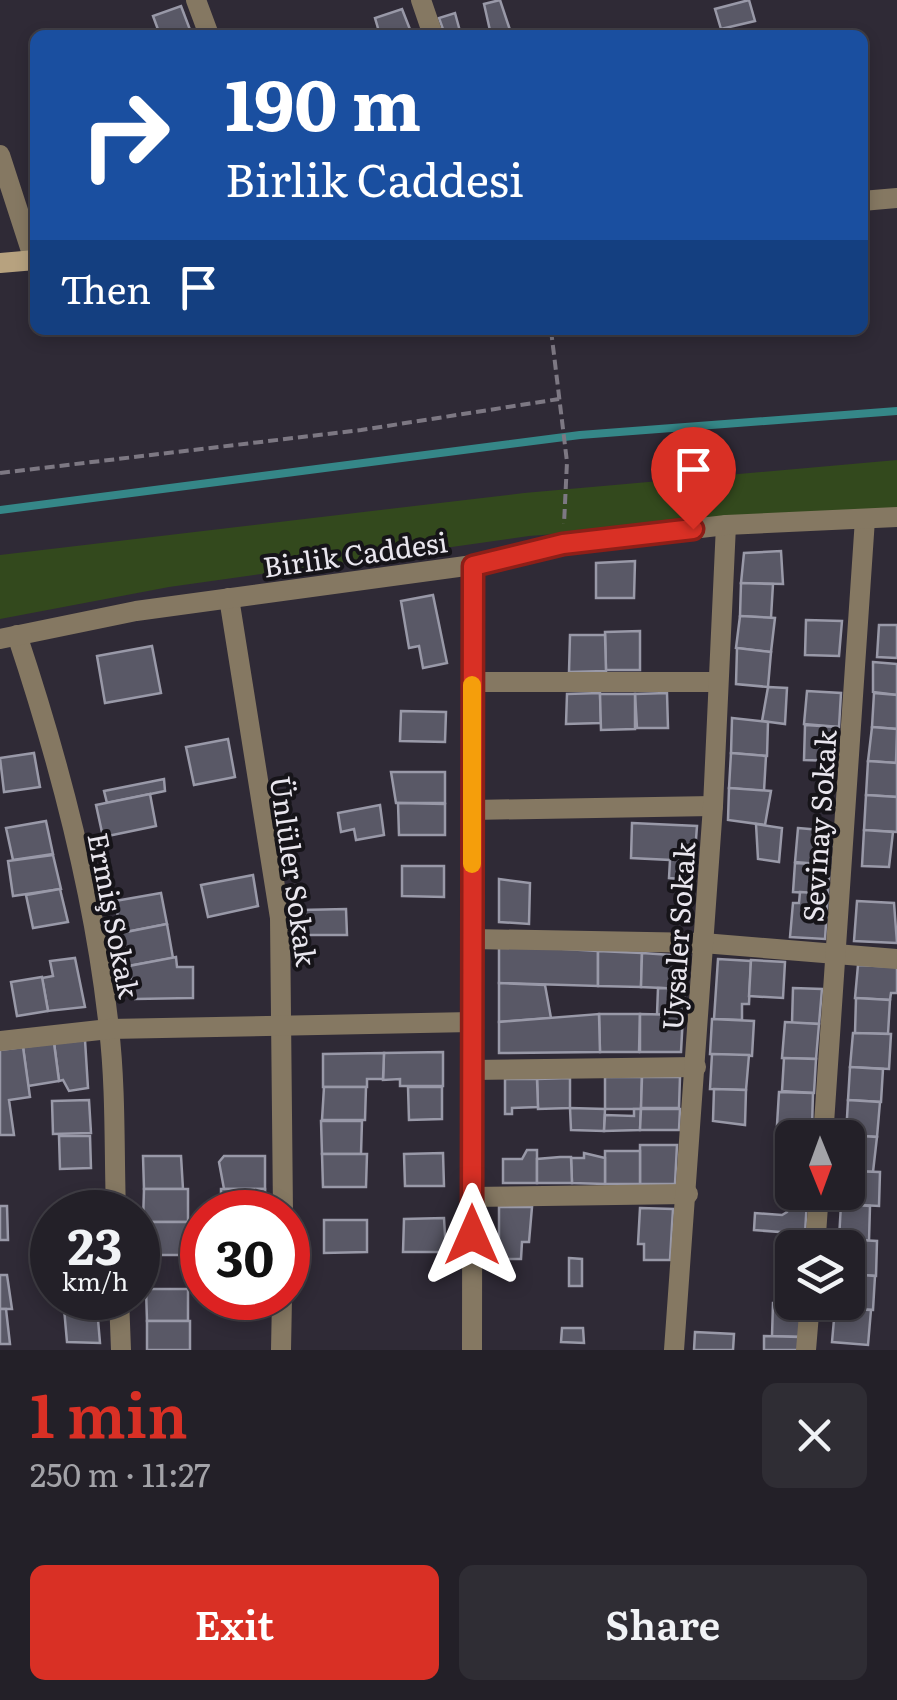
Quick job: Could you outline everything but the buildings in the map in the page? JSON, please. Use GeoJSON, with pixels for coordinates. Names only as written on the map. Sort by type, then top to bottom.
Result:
{"type":"FeatureCollection","features":[{"type":"Feature","properties":{"kind":"main road"},"geometry":{"type":"LineString","coordinates":[[0,263],[30,260]]}},
{"type":"Feature","properties":{"kind":"street"},"geometry":{"type":"LineString","coordinates":[[196,0],[207,30]]}},
{"type":"Feature","properties":{"kind":"street"},"geometry":{"type":"LineString","coordinates":[[428,2],[432,30]]}},
{"type":"Feature","properties":{"kind":"street"},"geometry":{"type":"LineString","coordinates":[[0,155],[30,245]]}},
{"type":"Feature","properties":{"kind":"street"},"geometry":{"type":"LineString","coordinates":[[868,200],[897,198]]}},
{"type":"Feature","properties":{"kind":"street","name":"Birlik Caddesi"},"geometry":{"type":"LineString","coordinates":[[8,637],[136,610],[473,566],[563,544],[726,525],[897,517]]}},
{"type":"Feature","properties":{"kind":"street","name":"Sevinay Sokak"},"geometry":{"type":"LineString","coordinates":[[824,1120],[865,518]]}},
{"type":"Feature","properties":{"kind":"street","name":"Uysaler Sokak"},"geometry":{"type":"LineString","coordinates":[[674,1350],[713,806],[726,525]]}},
{"type":"Feature","properties":{"kind":"street"},"geometry":{"type":"LineString","coordinates":[[472,1350],[473,566]]}},
{"type":"Feature","properties":{"kind":"street","name":"Ünlüler Sokak"},"geometry":{"type":"LineString","coordinates":[[229,598],[280,918],[284,1190]]}},
{"type":"Feature","properties":{"kind":"street","name":"Ermiş Sokak"},"geometry":{"type":"LineString","coordinates":[[8,637],[41,708],[82,876],[109,1029],[115,1190]]}},
{"type":"Feature","properties":{"kind":"street"},"geometry":{"type":"LineString","coordinates":[[472,682],[718,682]]}},
{"type":"Feature","properties":{"kind":"street"},"geometry":{"type":"LineString","coordinates":[[472,810],[713,806]]}},
{"type":"Feature","properties":{"kind":"street"},"geometry":{"type":"LineString","coordinates":[[472,939],[703,943],[897,959]]}},
{"type":"Feature","properties":{"kind":"street"},"geometry":{"type":"LineString","coordinates":[[0,1041],[109,1029],[472,1022]]}},
{"type":"Feature","properties":{"kind":"street"},"geometry":{"type":"LineString","coordinates":[[472,1070],[696,1066]]}},
{"type":"Feature","properties":{"kind":"street"},"geometry":{"type":"LineString","coordinates":[[472,1197],[688,1194]]}},
{"type":"Feature","properties":{"kind":"street"},"geometry":{"type":"LineString","coordinates":[[120,1320],[121,1350]]}},
{"type":"Feature","properties":{"kind":"street"},"geometry":{"type":"LineString","coordinates":[[281,1350],[282,1320]]}},
{"type":"Feature","properties":{"kind":"street"},"geometry":{"type":"LineString","coordinates":[[806,1350],[808,1320]]}},
{"type":"Feature","properties":{"kind":"path"},"geometry":{"type":"LineString","coordinates":[[552,335],[567,462],[563,544]]}},
{"type":"Feature","properties":{"kind":"path"},"geometry":{"type":"LineString","coordinates":[[0,474],[361,430],[559,399]]}},
{"type":"Feature","properties":{"kind":"green space"},"geometry":{"type":"Polygon","coordinates":[[[897,460],[897,508],[529,536],[169,587],[0,619],[0,555],[524,493],[897,460]]]}},
{"type":"Feature","properties":{"kind":"waterway"},"geometry":{"type":"LineString","coordinates":[[0,510],[580,435],[897,411]]}},
{"type":"Feature","properties":{"kind":"slow traffic"},"geometry":{"type":"LineString","coordinates":[[472,685],[472,864]]}},
{"type":"Feature","properties":{"kind":"route"},"geometry":{"type":"LineString","coordinates":[[472,1235],[473,566],[563,544],[693,529]]}}]}
